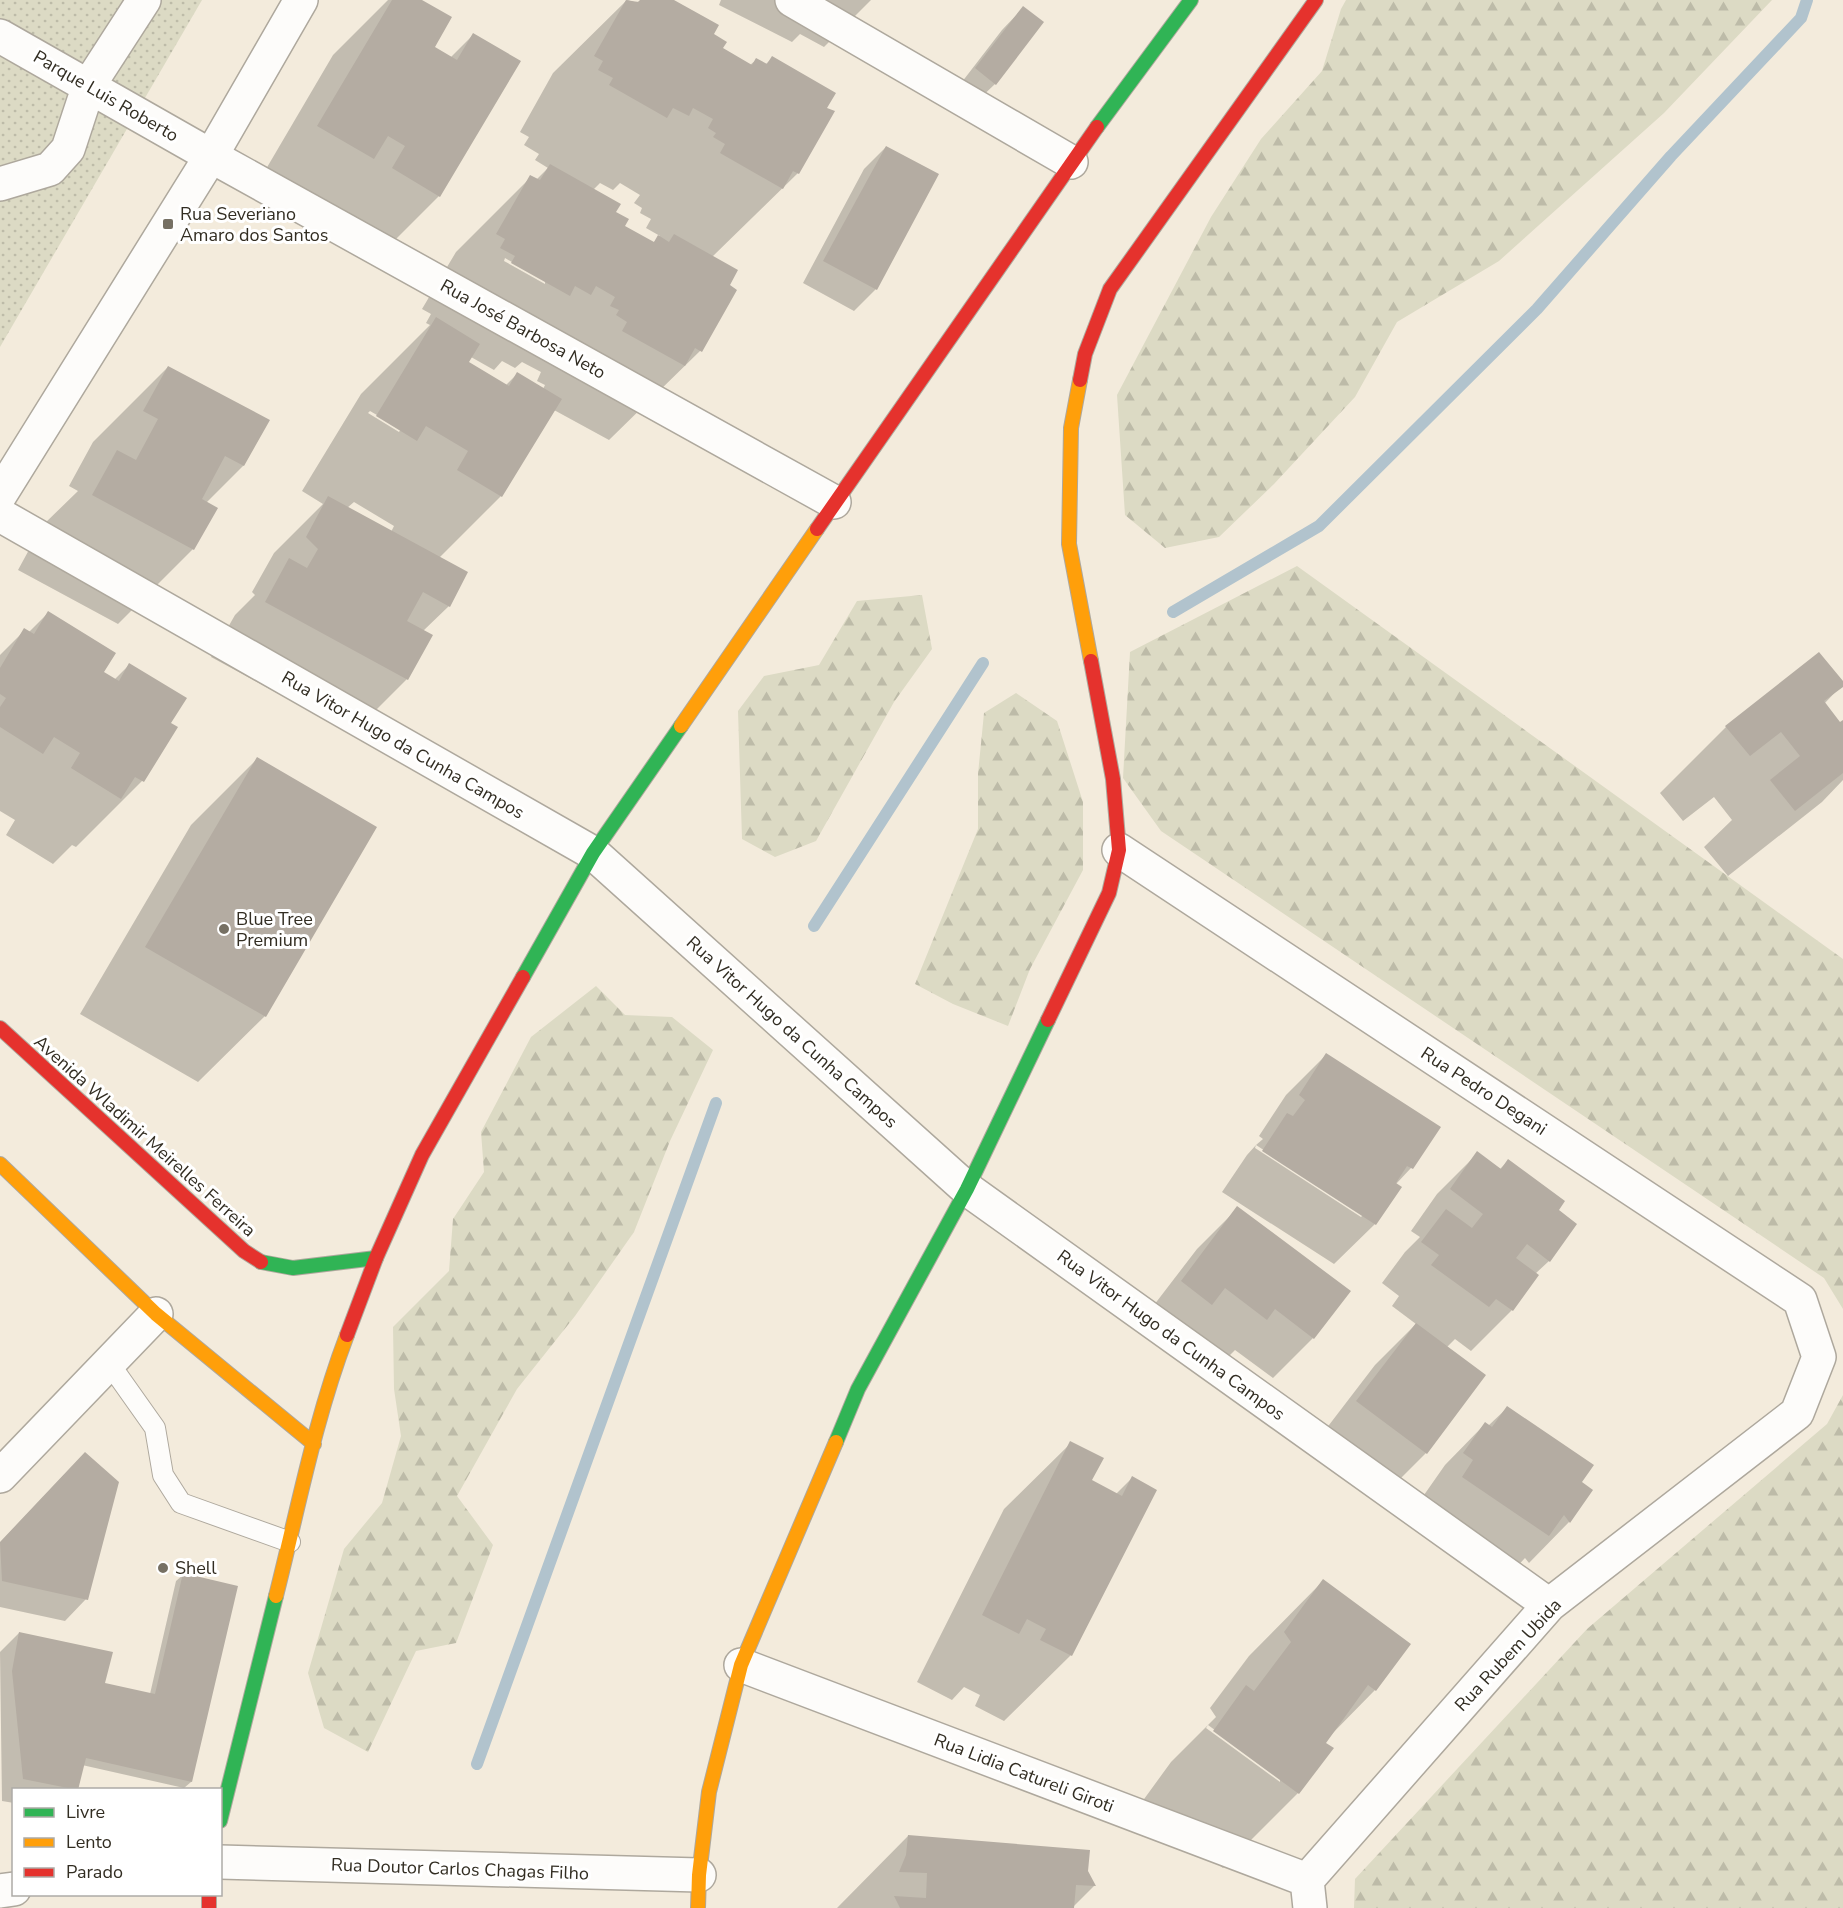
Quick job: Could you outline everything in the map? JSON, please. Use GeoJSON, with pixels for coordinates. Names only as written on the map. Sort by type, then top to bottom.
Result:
{"type":"FeatureCollection","features":[{"type":"Feature","properties":{"kind":"main road"},"geometry":{"type":"LineString","coordinates":[[222,1813],[335,1367],[376,1258],[422,1155],[593,853],[1071,162],[1191,0]]}},
{"type":"Feature","properties":{"kind":"main road"},"geometry":{"type":"LineString","coordinates":[[698,1908],[699,1875],[709,1792],[741,1665],[858,1389],[968,1189],[1109,893],[1119,850],[1113,779],[1069,544],[1071,428],[1085,354],[1110,289],[1316,0]]}},
{"type":"Feature","properties":{"kind":"main road","name":"Avenida Wladimir Meirelles Ferreira"},"geometry":{"type":"LineString","coordinates":[[0,1028],[244,1251],[263,1263],[293,1268],[376,1258]]}},
{"type":"Feature","properties":{"kind":"main road"},"geometry":{"type":"LineString","coordinates":[[0,1164],[156,1314],[314,1444]]}},
{"type":"Feature","properties":{"kind":"street"},"geometry":{"type":"LineString","coordinates":[[0,184],[50,169],[68,149],[89,85],[144,0]]}},
{"type":"Feature","properties":{"kind":"street"},"geometry":{"type":"LineString","coordinates":[[0,495],[211,156],[302,0]]}},
{"type":"Feature","properties":{"kind":"street"},"geometry":{"type":"LineString","coordinates":[[792,0],[1071,162]]}},
{"type":"Feature","properties":{"kind":"street","name":"Parque Luis Roberto"},"geometry":{"type":"LineString","coordinates":[[0,36],[211,156]]}},
{"type":"Feature","properties":{"kind":"street","name":"Rua José Barbosa Neto"},"geometry":{"type":"LineString","coordinates":[[211,156],[834,502]]}},
{"type":"Feature","properties":{"kind":"street","name":"Rua Vitor Hugo da Cunha Campos"},"geometry":{"type":"LineString","coordinates":[[0,514],[593,853],[968,1189],[1549,1605]]}},
{"type":"Feature","properties":{"kind":"street","name":"Rua Pedro Degani"},"geometry":{"type":"LineString","coordinates":[[1119,850],[1800,1300],[1819,1357]]}},
{"type":"Feature","properties":{"kind":"street"},"geometry":{"type":"LineString","coordinates":[[0,1476],[156,1314]]}},
{"type":"Feature","properties":{"kind":"street","name":"Rua Rubem Ubida"},"geometry":{"type":"LineString","coordinates":[[1308,1894],[1549,1605],[1797,1413],[1819,1357]]}},
{"type":"Feature","properties":{"kind":"street","name":"Rua Lidia Catureli Giroti"},"geometry":{"type":"LineString","coordinates":[[741,1665],[1308,1894]]}},
{"type":"Feature","properties":{"kind":"street","name":"Rua Doutor Carlos Chagas Filho"},"geometry":{"type":"LineString","coordinates":[[222,1862],[699,1875]]}},
{"type":"Feature","properties":{"kind":"lane"},"geometry":{"type":"LineString","coordinates":[[109,1363],[155,1428],[164,1475],[181,1503],[290,1542]]}},
{"type":"Feature","properties":{"kind":"green space"},"geometry":{"type":"Polygon","coordinates":[[[0,0],[202,0],[0,347],[0,0]]]}},
{"type":"Feature","properties":{"kind":"green space"},"geometry":{"type":"Polygon","coordinates":[[[1346,0],[1772,0],[1664,113],[1499,261],[1397,322],[1355,397],[1274,484],[1219,537],[1165,548],[1125,515],[1117,395],[1211,217],[1261,139],[1322,71],[1341,9],[1346,0]]]}},
{"type":"Feature","properties":{"kind":"green space"},"geometry":{"type":"Polygon","coordinates":[[[1297,566],[1843,959],[1843,1309],[1824,1278],[1161,831],[1123,778],[1130,652],[1297,566]]]}},
{"type":"Feature","properties":{"kind":"green space"},"geometry":{"type":"Polygon","coordinates":[[[922,595],[932,649],[894,702],[816,841],[775,857],[742,839],[738,711],[764,676],[819,665],[857,601],[922,595]]]}},
{"type":"Feature","properties":{"kind":"green space"},"geometry":{"type":"Polygon","coordinates":[[[1016,693],[1057,721],[1083,802],[1083,870],[1030,969],[1008,1026],[953,1004],[915,984],[978,829],[978,774],[984,713],[1016,693]]]}},
{"type":"Feature","properties":{"kind":"green space"},"geometry":{"type":"Polygon","coordinates":[[[596,986],[625,1015],[672,1017],[713,1050],[670,1141],[634,1232],[575,1316],[517,1389],[457,1496],[493,1545],[456,1643],[416,1651],[368,1752],[324,1728],[308,1673],[344,1549],[382,1503],[401,1436],[394,1389],[393,1327],[449,1271],[453,1219],[484,1172],[481,1132],[531,1037],[596,986]]]}},
{"type":"Feature","properties":{"kind":"green space"},"geometry":{"type":"Polygon","coordinates":[[[1843,1395],[1843,1908],[1354,1908],[1355,1879],[1587,1629],[1827,1424],[1843,1395]]]}},
{"type":"Feature","properties":{"kind":"building"},"geometry":{"type":"Polygon","coordinates":[[[392,0],[422,0],[452,17],[435,47],[457,60],[473,33],[521,61],[440,197],[392,168],[405,146],[388,136],[374,159],[317,126],[392,0]]]}},
{"type":"Feature","properties":{"kind":"building"},"geometry":{"type":"Polygon","coordinates":[[[626,0],[638,2],[640,0],[674,0],[719,25],[714,34],[727,42],[723,48],[752,65],[756,58],[767,64],[772,56],[836,93],[827,108],[835,111],[799,174],[793,171],[783,189],[720,153],[725,144],[713,137],[716,133],[708,128],[713,119],[693,108],[689,116],[673,108],[667,118],[609,85],[613,78],[598,70],[603,61],[594,56],[626,0]]]}},
{"type":"Feature","properties":{"kind":"building"},"geometry":{"type":"Polygon","coordinates":[[[1023,6],[1044,22],[996,85],[975,68],[1023,6]]]}},
{"type":"Feature","properties":{"kind":"building"},"geometry":{"type":"Polygon","coordinates":[[[886,146],[939,174],[877,290],[823,261],[886,146]]]}},
{"type":"Feature","properties":{"kind":"building"},"geometry":{"type":"Polygon","coordinates":[[[550,164],[621,204],[616,212],[629,219],[625,226],[654,242],[658,235],[669,242],[674,234],[738,270],[730,285],[737,290],[702,352],[695,348],[685,366],[622,331],[627,322],[616,315],[619,310],[610,306],[615,297],[596,286],[591,295],[575,286],[570,296],[511,263],[515,256],[500,248],[505,239],[496,234],[530,175],[540,180],[550,164]]]}},
{"type":"Feature","properties":{"kind":"building"},"geometry":{"type":"Polygon","coordinates":[[[436,317],[480,344],[469,362],[509,386],[517,372],[562,399],[502,497],[457,470],[468,451],[426,426],[417,441],[376,416],[436,317]]]}},
{"type":"Feature","properties":{"kind":"building"},"geometry":{"type":"Polygon","coordinates":[[[168,366],[270,420],[244,466],[225,456],[202,499],[218,508],[194,550],[92,495],[117,450],[136,460],[158,419],[143,411],[168,366]]]}},
{"type":"Feature","properties":{"kind":"building"},"geometry":{"type":"Polygon","coordinates":[[[328,496],[468,572],[450,607],[423,592],[407,621],[433,635],[408,680],[265,602],[289,558],[307,568],[318,549],[306,537],[328,496]]]}},
{"type":"Feature","properties":{"kind":"building"},"geometry":{"type":"Polygon","coordinates":[[[48,611],[116,653],[104,672],[119,681],[129,663],[187,698],[171,723],[178,727],[144,782],[135,777],[121,799],[71,768],[80,753],[54,737],[43,754],[0,727],[0,707],[6,698],[0,694],[0,668],[24,628],[34,634],[48,611]]]}},
{"type":"Feature","properties":{"kind":"building"},"geometry":{"type":"Polygon","coordinates":[[[1819,652],[1843,681],[1843,687],[1824,701],[1840,722],[1843,720],[1843,773],[1795,811],[1770,780],[1800,756],[1781,732],[1750,756],[1725,726],[1819,652]]]}},
{"type":"Feature","properties":{"kind":"building"},"geometry":{"type":"Polygon","coordinates":[[[257,757],[377,827],[266,1017],[145,947],[257,757]]]}},
{"type":"Feature","properties":{"kind":"building"},"geometry":{"type":"Polygon","coordinates":[[[1326,1053],[1441,1127],[1413,1169],[1407,1166],[1396,1183],[1402,1187],[1376,1225],[1262,1151],[1287,1113],[1293,1116],[1305,1100],[1299,1095],[1326,1053]]]}},
{"type":"Feature","properties":{"kind":"building"},"geometry":{"type":"Polygon","coordinates":[[[1477,1151],[1501,1169],[1508,1159],[1565,1201],[1559,1210],[1577,1224],[1550,1262],[1527,1244],[1516,1258],[1539,1275],[1513,1311],[1496,1299],[1489,1307],[1431,1265],[1439,1255],[1421,1242],[1446,1209],[1472,1228],[1483,1214],[1450,1189],[1477,1151]]]}},
{"type":"Feature","properties":{"kind":"building"},"geometry":{"type":"Polygon","coordinates":[[[1237,1206],[1351,1291],[1314,1339],[1275,1309],[1267,1320],[1225,1288],[1212,1305],[1181,1281],[1237,1206]]]}},
{"type":"Feature","properties":{"kind":"building"},"geometry":{"type":"Polygon","coordinates":[[[1416,1323],[1486,1375],[1427,1454],[1356,1401],[1416,1323]]]}},
{"type":"Feature","properties":{"kind":"building"},"geometry":{"type":"Polygon","coordinates":[[[1507,1406],[1594,1465],[1582,1482],[1593,1490],[1570,1523],[1564,1515],[1549,1536],[1462,1477],[1473,1460],[1463,1453],[1485,1422],[1492,1427],[1507,1406]]]}},
{"type":"Feature","properties":{"kind":"building"},"geometry":{"type":"Polygon","coordinates":[[[1070,1441],[1104,1458],[1092,1480],[1122,1496],[1132,1476],[1157,1490],[1072,1656],[1040,1640],[1046,1629],[1027,1619],[1019,1634],[982,1615],[1070,1441]]]}},
{"type":"Feature","properties":{"kind":"building"},"geometry":{"type":"Polygon","coordinates":[[[85,1452],[119,1482],[88,1600],[2,1581],[0,1542],[85,1452]]]}},
{"type":"Feature","properties":{"kind":"building"},"geometry":{"type":"Polygon","coordinates":[[[183,1573],[238,1586],[192,1782],[86,1758],[78,1788],[23,1779],[12,1671],[19,1632],[113,1652],[105,1683],[155,1694],[183,1573]]]}},
{"type":"Feature","properties":{"kind":"building"},"geometry":{"type":"Polygon","coordinates":[[[1323,1579],[1411,1644],[1376,1691],[1368,1685],[1326,1743],[1334,1748],[1299,1794],[1213,1731],[1246,1685],[1254,1691],[1291,1642],[1284,1632],[1323,1579]]]}},
{"type":"Feature","properties":{"kind":"building"},"geometry":{"type":"Polygon","coordinates":[[[908,1835],[1090,1850],[1088,1871],[1096,1886],[1076,1885],[1074,1908],[900,1908],[894,1896],[926,1898],[927,1873],[899,1872],[906,1855],[908,1835]]]}},
{"type":"Feature","properties":{"kind":"waterway"},"geometry":{"type":"LineString","coordinates":[[1173,612],[1319,526],[1537,309],[1671,156],[1801,18],[1807,0]]}},
{"type":"Feature","properties":{"kind":"waterway"},"geometry":{"type":"LineString","coordinates":[[814,926],[983,663]]}},
{"type":"Feature","properties":{"kind":"waterway"},"geometry":{"type":"LineString","coordinates":[[477,1764],[716,1103]]}},
{"type":"Feature","properties":{"kind":"traffic: fast"},"geometry":{"type":"LineString","coordinates":[[1097,127],[1191,0]]}},
{"type":"Feature","properties":{"kind":"traffic: fast"},"geometry":{"type":"LineString","coordinates":[[523,977],[593,853],[681,726]]}},
{"type":"Feature","properties":{"kind":"traffic: fast"},"geometry":{"type":"LineString","coordinates":[[836,1442],[858,1389],[967,1189],[1048,1020]]}},
{"type":"Feature","properties":{"kind":"traffic: fast"},"geometry":{"type":"LineString","coordinates":[[261,1262],[293,1268],[376,1258]]}},
{"type":"Feature","properties":{"kind":"traffic: fast"},"geometry":{"type":"LineString","coordinates":[[222,1813],[276,1596]]}},
{"type":"Feature","properties":{"kind":"traffic: slow"},"geometry":{"type":"LineString","coordinates":[[1080,380],[1071,428],[1069,544],[1091,661]]}},
{"type":"Feature","properties":{"kind":"traffic: slow"},"geometry":{"type":"LineString","coordinates":[[681,726],[817,529]]}},
{"type":"Feature","properties":{"kind":"traffic: slow"},"geometry":{"type":"LineString","coordinates":[[0,1164],[156,1314],[314,1444]]}},
{"type":"Feature","properties":{"kind":"traffic: slow"},"geometry":{"type":"LineString","coordinates":[[276,1596],[316,1432],[347,1335]]}},
{"type":"Feature","properties":{"kind":"traffic: slow"},"geometry":{"type":"LineString","coordinates":[[698,1908],[699,1875],[709,1792],[741,1665],[836,1442]]}},
{"type":"Feature","properties":{"kind":"traffic: jam"},"geometry":{"type":"LineString","coordinates":[[1080,380],[1085,354],[1110,289],[1316,0]]}},
{"type":"Feature","properties":{"kind":"traffic: jam"},"geometry":{"type":"LineString","coordinates":[[817,529],[1097,127]]}},
{"type":"Feature","properties":{"kind":"traffic: jam"},"geometry":{"type":"LineString","coordinates":[[1048,1020],[1109,893],[1119,850],[1113,779],[1091,661]]}},
{"type":"Feature","properties":{"kind":"traffic: jam"},"geometry":{"type":"LineString","coordinates":[[347,1335],[376,1258],[422,1155],[523,977]]}},
{"type":"Feature","properties":{"kind":"traffic: jam"},"geometry":{"type":"LineString","coordinates":[[0,1028],[244,1251],[261,1262]]}},
{"type":"Feature","properties":{"kind":"traffic: jam"},"geometry":{"type":"LineString","coordinates":[[209,1896],[209,1908]]}},
{"type":"Feature","properties":{"kind":"place","name":"Rua Severiano Amaro dos Santos"},"geometry":{"type":"Point","coordinates":[168,224]}},
{"type":"Feature","properties":{"kind":"place","name":"Blue Tree Premium"},"geometry":{"type":"Point","coordinates":[224,929]}},
{"type":"Feature","properties":{"kind":"place","name":"Shell"},"geometry":{"type":"Point","coordinates":[163,1568]}}]}
